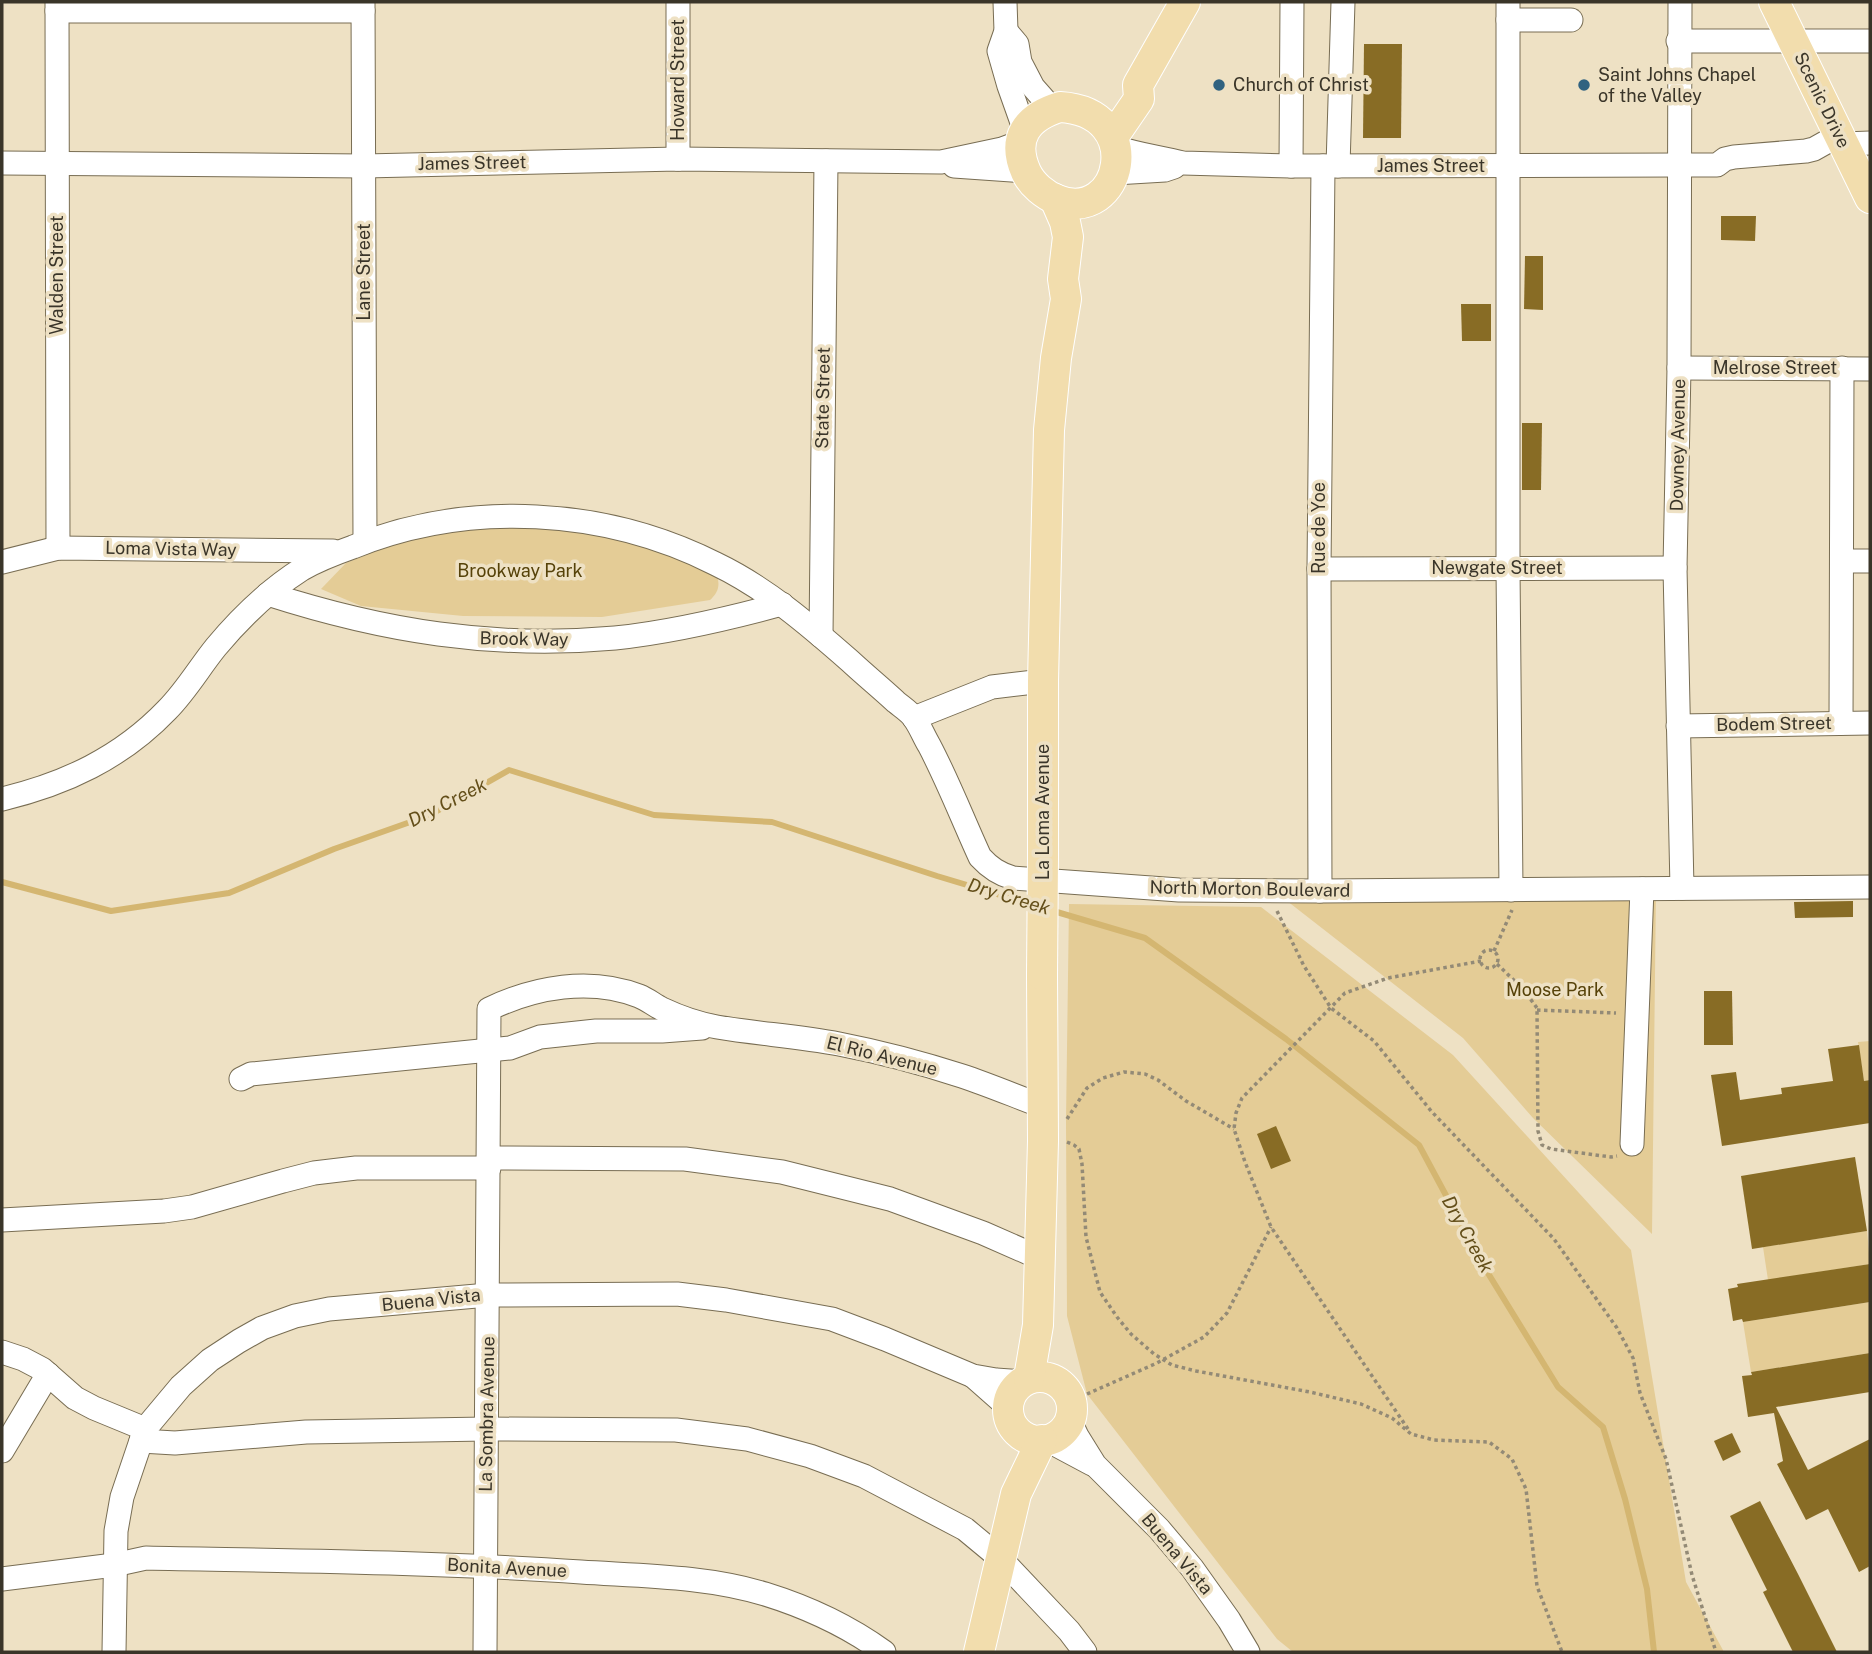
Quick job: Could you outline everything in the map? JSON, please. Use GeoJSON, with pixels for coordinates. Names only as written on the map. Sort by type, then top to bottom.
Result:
{"type":"FeatureCollection","features":[{"type":"Feature","properties":{"kind":"main road","name":"La Loma Avenue"},"geometry":{"type":"LineString","coordinates":[[1066,299],[1075,282],[1087,221],[1139,99],[1138,85],[1185,2]]}},
{"type":"Feature","properties":{"kind":"main road","name":"Scenic Drive"},"geometry":{"type":"LineString","coordinates":[[1774,2],[1793,42],[1851,141],[1870,198]]}},
{"type":"Feature","properties":{"kind":"main road","name":"La Loma Avenue"},"geometry":{"type":"LineString","coordinates":[[1089,113],[1109,105],[1126,90],[1138,85]]}},
{"type":"Feature","properties":{"kind":"main road"},"geometry":{"type":"LineString","coordinates":[[1060,107],[1089,113],[1105,127],[1111,163],[1088,202],[1077,204],[1055,199],[1036,186],[1026,172],[1021,154],[1023,136],[1034,119],[1060,107]]}},
{"type":"Feature","properties":{"kind":"main road","name":"La Loma Avenue"},"geometry":{"type":"LineString","coordinates":[[1027,1380],[1038,1325],[1054,1114],[1042,975],[1043,681],[1049,429],[1056,358],[1066,299],[1063,279],[1068,237],[1055,199]]}},
{"type":"Feature","properties":{"kind":"main road","name":"La Loma Avenue"},"geometry":{"type":"LineString","coordinates":[[1038,1325],[1049,1363],[1059,1383]]}},
{"type":"Feature","properties":{"kind":"main road"},"geometry":{"type":"LineString","coordinates":[[1010,1416],[1018,1433],[1027,1438],[1045,1440],[1065,1430],[1070,1421],[1071,1401],[1067,1391],[1059,1383],[1038,1376],[1018,1385],[1012,1394],[1010,1416],[1016,1450],[1017,1494]]}},
{"type":"Feature","properties":{"kind":"main road"},"geometry":{"type":"LineString","coordinates":[[979,1652],[1017,1494],[1045,1440]]}},
{"type":"Feature","properties":{"kind":"street","name":"Howard Street"},"geometry":{"type":"LineString","coordinates":[[678,2],[678,159]]}},
{"type":"Feature","properties":{"kind":"street"},"geometry":{"type":"LineString","coordinates":[[1005,2],[1006,31],[999,51],[1023,136]]}},
{"type":"Feature","properties":{"kind":"street"},"geometry":{"type":"LineString","coordinates":[[1291,166],[1292,2]]}},
{"type":"Feature","properties":{"kind":"street","name":"Rue de Yoe"},"geometry":{"type":"LineString","coordinates":[[1320,891],[1319,569],[1330,166],[1343,2]]}},
{"type":"Feature","properties":{"kind":"street","name":"Downey Avenue"},"geometry":{"type":"LineString","coordinates":[[1680,2],[1679,368],[1675,569],[1682,888]]}},
{"type":"Feature","properties":{"kind":"street"},"geometry":{"type":"LineString","coordinates":[[57,6],[363,6]]}},
{"type":"Feature","properties":{"kind":"street","name":"Walden Street"},"geometry":{"type":"LineString","coordinates":[[57,6],[58,548]]}},
{"type":"Feature","properties":{"kind":"street","name":"Lane Street"},"geometry":{"type":"LineString","coordinates":[[363,6],[365,542]]}},
{"type":"Feature","properties":{"kind":"street"},"geometry":{"type":"LineString","coordinates":[[1517,890],[1508,568],[1508,11],[1571,20]]}},
{"type":"Feature","properties":{"kind":"street"},"geometry":{"type":"LineString","coordinates":[[1006,31],[1017,44],[1020,62],[1032,87],[1048,104],[1060,107]]}},
{"type":"Feature","properties":{"kind":"street"},"geometry":{"type":"LineString","coordinates":[[1678,41],[1870,41]]}},
{"type":"Feature","properties":{"kind":"street","name":"James Street"},"geometry":{"type":"LineString","coordinates":[[2,163],[364,166],[678,159],[941,162],[1002,149],[1023,136]]}},
{"type":"Feature","properties":{"kind":"street","name":"James Street"},"geometry":{"type":"LineString","coordinates":[[1111,163],[1165,170],[1183,163],[1291,166],[1717,165],[1734,157],[1805,151],[1851,141]]}},
{"type":"Feature","properties":{"kind":"street","name":"State Street"},"geometry":{"type":"LineString","coordinates":[[821,636],[826,161]]}},
{"type":"Feature","properties":{"kind":"street","name":"James Street"},"geometry":{"type":"LineString","coordinates":[[941,162],[959,168],[1026,172]]}},
{"type":"Feature","properties":{"kind":"street","name":"Melrose Street"},"geometry":{"type":"LineString","coordinates":[[1679,368],[1870,369]]}},
{"type":"Feature","properties":{"kind":"street"},"geometry":{"type":"LineString","coordinates":[[1841,723],[1842,368]]}},
{"type":"Feature","properties":{"kind":"street","name":"North Morton Boulevard"},"geometry":{"type":"LineString","coordinates":[[2,799],[65,780],[103,761],[134,739],[167,710],[242,618],[268,594],[302,569],[365,542],[402,530],[449,521],[504,516],[543,517],[590,522],[674,545],[718,564],[782,604],[914,718],[934,755],[980,857],[1001,875],[1179,890],[1870,887]]}},
{"type":"Feature","properties":{"kind":"street","name":"Loma Vista Way"},"geometry":{"type":"LineString","coordinates":[[2,562],[58,548],[342,551]]}},
{"type":"Feature","properties":{"kind":"street"},"geometry":{"type":"LineString","coordinates":[[1842,561],[1870,561]]}},
{"type":"Feature","properties":{"kind":"street","name":"Newgate Street"},"geometry":{"type":"LineString","coordinates":[[1319,569],[1675,569]]}},
{"type":"Feature","properties":{"kind":"street","name":"Brook Way"},"geometry":{"type":"LineString","coordinates":[[268,594],[321,612],[390,628],[502,640],[615,638],[726,619],[782,604]]}},
{"type":"Feature","properties":{"kind":"street"},"geometry":{"type":"LineString","coordinates":[[914,718],[992,687],[1043,681]]}},
{"type":"Feature","properties":{"kind":"street","name":"Bodem Street"},"geometry":{"type":"LineString","coordinates":[[1678,726],[1870,723]]}},
{"type":"Feature","properties":{"kind":"street"},"geometry":{"type":"LineString","coordinates":[[1632,1144],[1642,889]]}},
{"type":"Feature","properties":{"kind":"street","name":"El Rio Avenue"},"geometry":{"type":"LineString","coordinates":[[490,1050],[489,1009],[514,997],[541,990],[573,986],[605,988],[639,996],[678,1016],[716,1027],[787,1035],[901,1058],[963,1076],[1054,1114]]}},
{"type":"Feature","properties":{"kind":"street","name":"El Rio Avenue"},"geometry":{"type":"LineString","coordinates":[[241,1079],[251,1074],[510,1048],[540,1037],[596,1031],[662,1031],[716,1027]]}},
{"type":"Feature","properties":{"kind":"street","name":"La Sombra Avenue"},"geometry":{"type":"LineString","coordinates":[[485,1652],[490,1050]]}},
{"type":"Feature","properties":{"kind":"street"},"geometry":{"type":"LineString","coordinates":[[2,1220],[192,1207],[314,1173],[356,1168],[685,1159],[782,1172],[890,1199],[983,1233],[1041,1258]]}},
{"type":"Feature","properties":{"kind":"street","name":"Buena Vista"},"geometry":{"type":"LineString","coordinates":[[114,1652],[116,1531],[122,1497],[143,1435],[181,1386],[210,1360],[262,1328],[295,1316],[329,1309],[488,1295],[677,1294],[832,1319],[973,1376],[996,1380],[1027,1380]]}},
{"type":"Feature","properties":{"kind":"street"},"geometry":{"type":"LineString","coordinates":[[2,1352],[23,1359],[48,1374],[75,1398],[143,1435],[175,1443],[306,1432],[677,1430],[747,1439],[810,1456],[864,1476],[965,1529],[1000,1558],[1069,1631],[1085,1652]]}},
{"type":"Feature","properties":{"kind":"street"},"geometry":{"type":"LineString","coordinates":[[2,1451],[48,1374]]}},
{"type":"Feature","properties":{"kind":"street","name":"Buena Vista"},"geometry":{"type":"LineString","coordinates":[[973,1376],[1010,1416]]}},
{"type":"Feature","properties":{"kind":"street","name":"Buena Vista"},"geometry":{"type":"LineString","coordinates":[[1070,1421],[1095,1465],[1159,1529],[1192,1568],[1248,1652]]}},
{"type":"Feature","properties":{"kind":"street","name":"Buena Vista"},"geometry":{"type":"LineString","coordinates":[[1045,1440],[1095,1465]]}},
{"type":"Feature","properties":{"kind":"street","name":"Bonita Avenue"},"geometry":{"type":"LineString","coordinates":[[2,1579],[146,1559],[485,1565],[716,1583],[763,1593],[803,1607],[834,1621],[884,1652]]}},
{"type":"Feature","properties":{"kind":"path"},"geometry":{"type":"LineString","coordinates":[[1267,890],[1304,966],[1331,1008],[1374,1041],[1432,1112],[1554,1239],[1617,1328],[1633,1358],[1640,1393],[1666,1459],[1692,1575],[1716,1652]]}},
{"type":"Feature","properties":{"kind":"path"},"geometry":{"type":"LineString","coordinates":[[1494,951],[1517,890]]}},
{"type":"Feature","properties":{"kind":"path"},"geometry":{"type":"LineString","coordinates":[[1494,951],[1484,952],[1481,961],[1488,968],[1497,964]]}},
{"type":"Feature","properties":{"kind":"path"},"geometry":{"type":"LineString","coordinates":[[1494,951],[1497,954],[1497,964],[1523,989],[1537,1010],[1538,1131],[1542,1146],[1611,1157],[1622,1155],[1632,1144]]}},
{"type":"Feature","properties":{"kind":"path"},"geometry":{"type":"LineString","coordinates":[[1411,1434],[1271,1227],[1234,1129],[1236,1113],[1242,1098],[1345,993],[1388,978],[1481,961]]}},
{"type":"Feature","properties":{"kind":"path"},"geometry":{"type":"LineString","coordinates":[[1537,1010],[1636,1013]]}},
{"type":"Feature","properties":{"kind":"path"},"geometry":{"type":"LineString","coordinates":[[1054,1114],[1079,1098],[1087,1087],[1103,1078],[1124,1072],[1145,1074],[1158,1080],[1186,1101],[1234,1129]]}},
{"type":"Feature","properties":{"kind":"path"},"geometry":{"type":"LineString","coordinates":[[1063,1142],[1070,1142],[1079,1149],[1086,1237],[1100,1292],[1131,1334],[1163,1359],[1172,1365],[1196,1371],[1361,1404],[1392,1419],[1411,1434],[1434,1440],[1489,1442],[1512,1459],[1526,1489],[1537,1586],[1562,1652]]}},
{"type":"Feature","properties":{"kind":"path"},"geometry":{"type":"LineString","coordinates":[[1087,1394],[1204,1337],[1227,1313],[1271,1227]]}},
{"type":"Feature","properties":{"kind":"green space","name":"Brookway Park"},"geometry":{"type":"Polygon","coordinates":[[[464,527],[565,528],[673,550],[716,574],[718,588],[710,600],[602,617],[463,616],[361,606],[321,589],[346,563],[414,536],[464,527]]]}},
{"type":"Feature","properties":{"kind":"green space","name":"Moose Park"},"geometry":{"type":"Polygon","coordinates":[[[1656,889],[1652,1234],[1533,1118],[1463,1038],[1273,890],[1656,889]]]}},
{"type":"Feature","properties":{"kind":"green space"},"geometry":{"type":"Polygon","coordinates":[[[1069,904],[1261,907],[1453,1055],[1631,1250],[1686,1582],[1724,1652],[1293,1652],[1277,1639],[1087,1394],[1067,1316],[1069,904]]]}},
{"type":"Feature","properties":{"kind":"green space"},"geometry":{"type":"Polygon","coordinates":[[[1870,1041],[1870,1080],[1864,1081],[1858,1042],[1870,1041]]]}},
{"type":"Feature","properties":{"kind":"green space"},"geometry":{"type":"Polygon","coordinates":[[[1867,1231],[1870,1264],[1768,1280],[1763,1247],[1867,1231]]]}},
{"type":"Feature","properties":{"kind":"green space"},"geometry":{"type":"Polygon","coordinates":[[[1870,1302],[1870,1353],[1751,1372],[1743,1322],[1870,1302]]]}},
{"type":"Feature","properties":{"kind":"building"},"geometry":{"type":"Polygon","coordinates":[[[1364,44],[1402,44],[1401,138],[1363,138],[1364,44]]]}},
{"type":"Feature","properties":{"kind":"building"},"geometry":{"type":"Polygon","coordinates":[[[1721,216],[1756,216],[1755,241],[1721,240],[1721,216]]]}},
{"type":"Feature","properties":{"kind":"building"},"geometry":{"type":"Polygon","coordinates":[[[1525,256],[1543,256],[1543,310],[1524,309],[1525,256]]]}},
{"type":"Feature","properties":{"kind":"building"},"geometry":{"type":"Polygon","coordinates":[[[1461,304],[1491,304],[1491,341],[1462,341],[1461,304]]]}},
{"type":"Feature","properties":{"kind":"building"},"geometry":{"type":"Polygon","coordinates":[[[1522,423],[1542,423],[1541,490],[1522,490],[1522,423]]]}},
{"type":"Feature","properties":{"kind":"building"},"geometry":{"type":"Polygon","coordinates":[[[1853,901],[1853,917],[1795,918],[1794,902],[1853,901]]]}},
{"type":"Feature","properties":{"kind":"building"},"geometry":{"type":"Polygon","coordinates":[[[1704,991],[1732,991],[1733,1045],[1704,1045],[1704,991]]]}},
{"type":"Feature","properties":{"kind":"building"},"geometry":{"type":"Polygon","coordinates":[[[1859,1045],[1864,1081],[1870,1080],[1870,1123],[1722,1146],[1711,1075],[1736,1072],[1740,1100],[1782,1094],[1781,1088],[1833,1081],[1828,1049],[1859,1045]]]}},
{"type":"Feature","properties":{"kind":"building"},"geometry":{"type":"Polygon","coordinates":[[[1276,1126],[1291,1161],[1271,1169],[1257,1134],[1276,1126]]]}},
{"type":"Feature","properties":{"kind":"building"},"geometry":{"type":"Polygon","coordinates":[[[1855,1157],[1867,1231],[1752,1249],[1741,1176],[1855,1157]]]}},
{"type":"Feature","properties":{"kind":"building"},"geometry":{"type":"Polygon","coordinates":[[[1870,1264],[1870,1302],[1743,1322],[1742,1319],[1733,1321],[1728,1289],[1738,1287],[1737,1284],[1870,1264]]]}},
{"type":"Feature","properties":{"kind":"building"},"geometry":{"type":"Polygon","coordinates":[[[1870,1353],[1870,1392],[1776,1407],[1808,1470],[1870,1439],[1870,1566],[1859,1572],[1828,1509],[1806,1520],[1777,1464],[1783,1461],[1774,1413],[1748,1417],[1742,1376],[1752,1375],[1751,1372],[1870,1353]]]}},
{"type":"Feature","properties":{"kind":"building"},"geometry":{"type":"Polygon","coordinates":[[[1732,1433],[1741,1452],[1723,1461],[1714,1441],[1732,1433]]]}},
{"type":"Feature","properties":{"kind":"building"},"geometry":{"type":"Polygon","coordinates":[[[1760,1501],[1837,1652],[1793,1652],[1763,1592],[1767,1590],[1730,1516],[1760,1501]]]}},
{"type":"Feature","properties":{"kind":"waterway","name":"Dry Creek"},"geometry":{"type":"LineString","coordinates":[[2,882],[111,911],[229,893],[334,849],[430,815],[509,770],[654,815],[772,822],[1033,905]]}},
{"type":"Feature","properties":{"kind":"waterway","name":"Dry Creek"},"geometry":{"type":"LineString","coordinates":[[1050,910],[1145,938],[1286,1039],[1419,1145],[1486,1270],[1558,1387],[1603,1427],[1625,1499],[1647,1589],[1654,1652]]}},
{"type":"Feature","properties":{"kind":"place","name":"Church of Christ"},"geometry":{"type":"Point","coordinates":[1219,85]}},
{"type":"Feature","properties":{"kind":"place","name":"Saint Johns Chapel of the Valley"},"geometry":{"type":"Point","coordinates":[1584,85]}}]}
